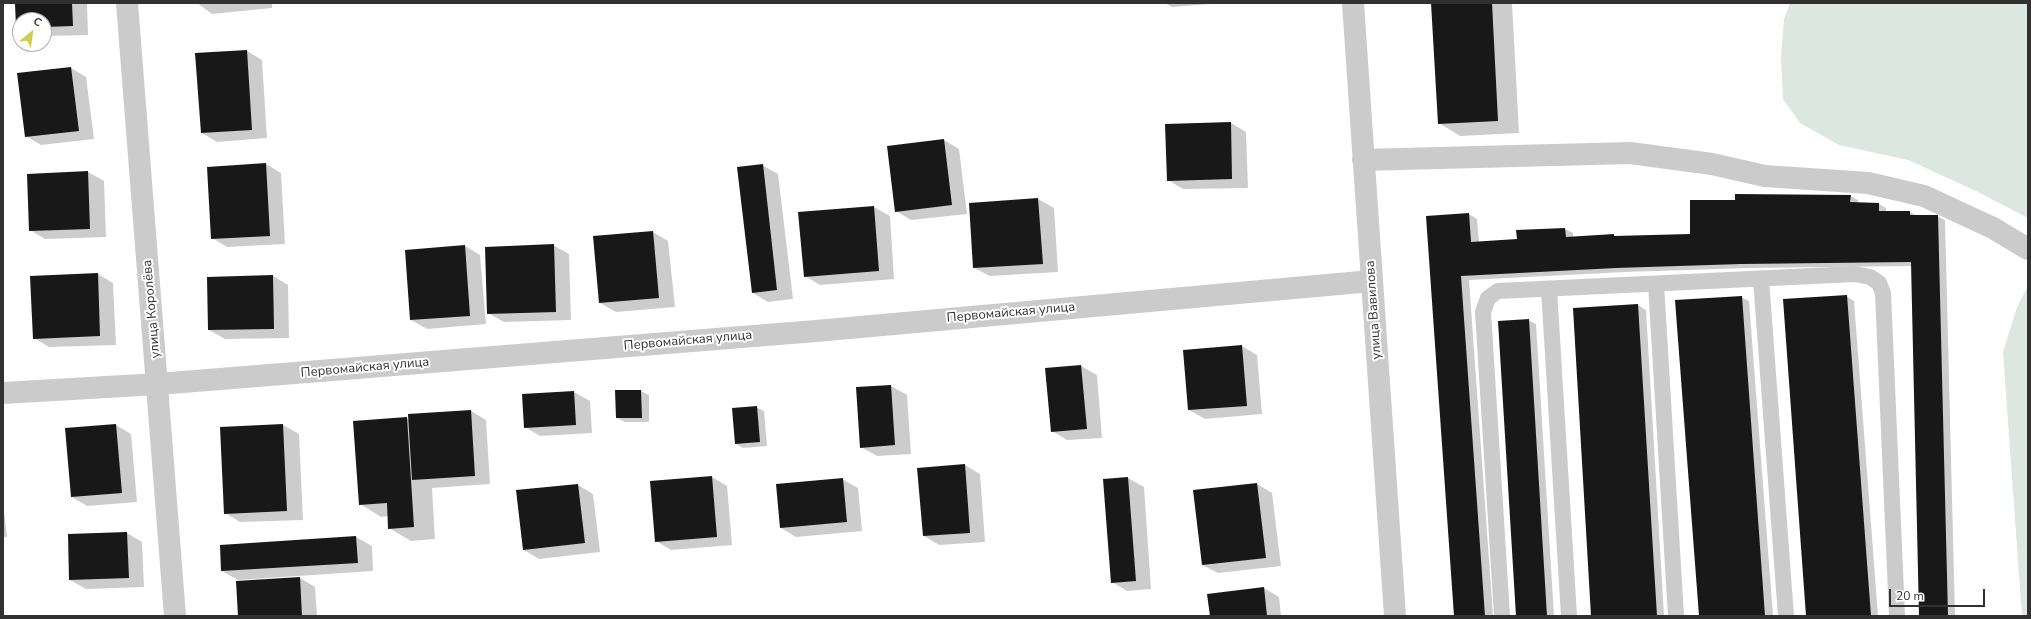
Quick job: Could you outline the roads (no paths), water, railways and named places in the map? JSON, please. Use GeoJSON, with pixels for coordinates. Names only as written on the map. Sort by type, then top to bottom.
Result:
{"type":"FeatureCollection","features":[{"type":"Feature","properties":{"kind":"street","name":"улица Королёва"},"geometry":{"type":"LineString","coordinates":[[127,3],[175,616]]}},
{"type":"Feature","properties":{"kind":"street","name":"улица Вавилова"},"geometry":{"type":"LineString","coordinates":[[1353,3],[1395,616]]}},
{"type":"Feature","properties":{"kind":"street"},"geometry":{"type":"LineString","coordinates":[[1363,160],[1630,153],[1712,164],[1765,176],[1868,183],[1924,196],[1993,228],[2028,249]]}},
{"type":"Feature","properties":{"kind":"street","name":"Первомайская улица"},"geometry":{"type":"LineString","coordinates":[[3,393],[158,384],[816,331],[1372,281]]}},
{"type":"Feature","properties":{"kind":"lane"},"geometry":{"type":"LineString","coordinates":[[1502,616],[1483,312],[1488,298],[1498,292],[1856,274],[1870,277],[1879,283],[1883,293],[1897,616]]}},
{"type":"Feature","properties":{"kind":"lane"},"geometry":{"type":"LineString","coordinates":[[1761,279],[1786,616]]}},
{"type":"Feature","properties":{"kind":"lane"},"geometry":{"type":"LineString","coordinates":[[1656,284],[1676,616]]}},
{"type":"Feature","properties":{"kind":"lane"},"geometry":{"type":"LineString","coordinates":[[1549,289],[1569,616]]}}]}
